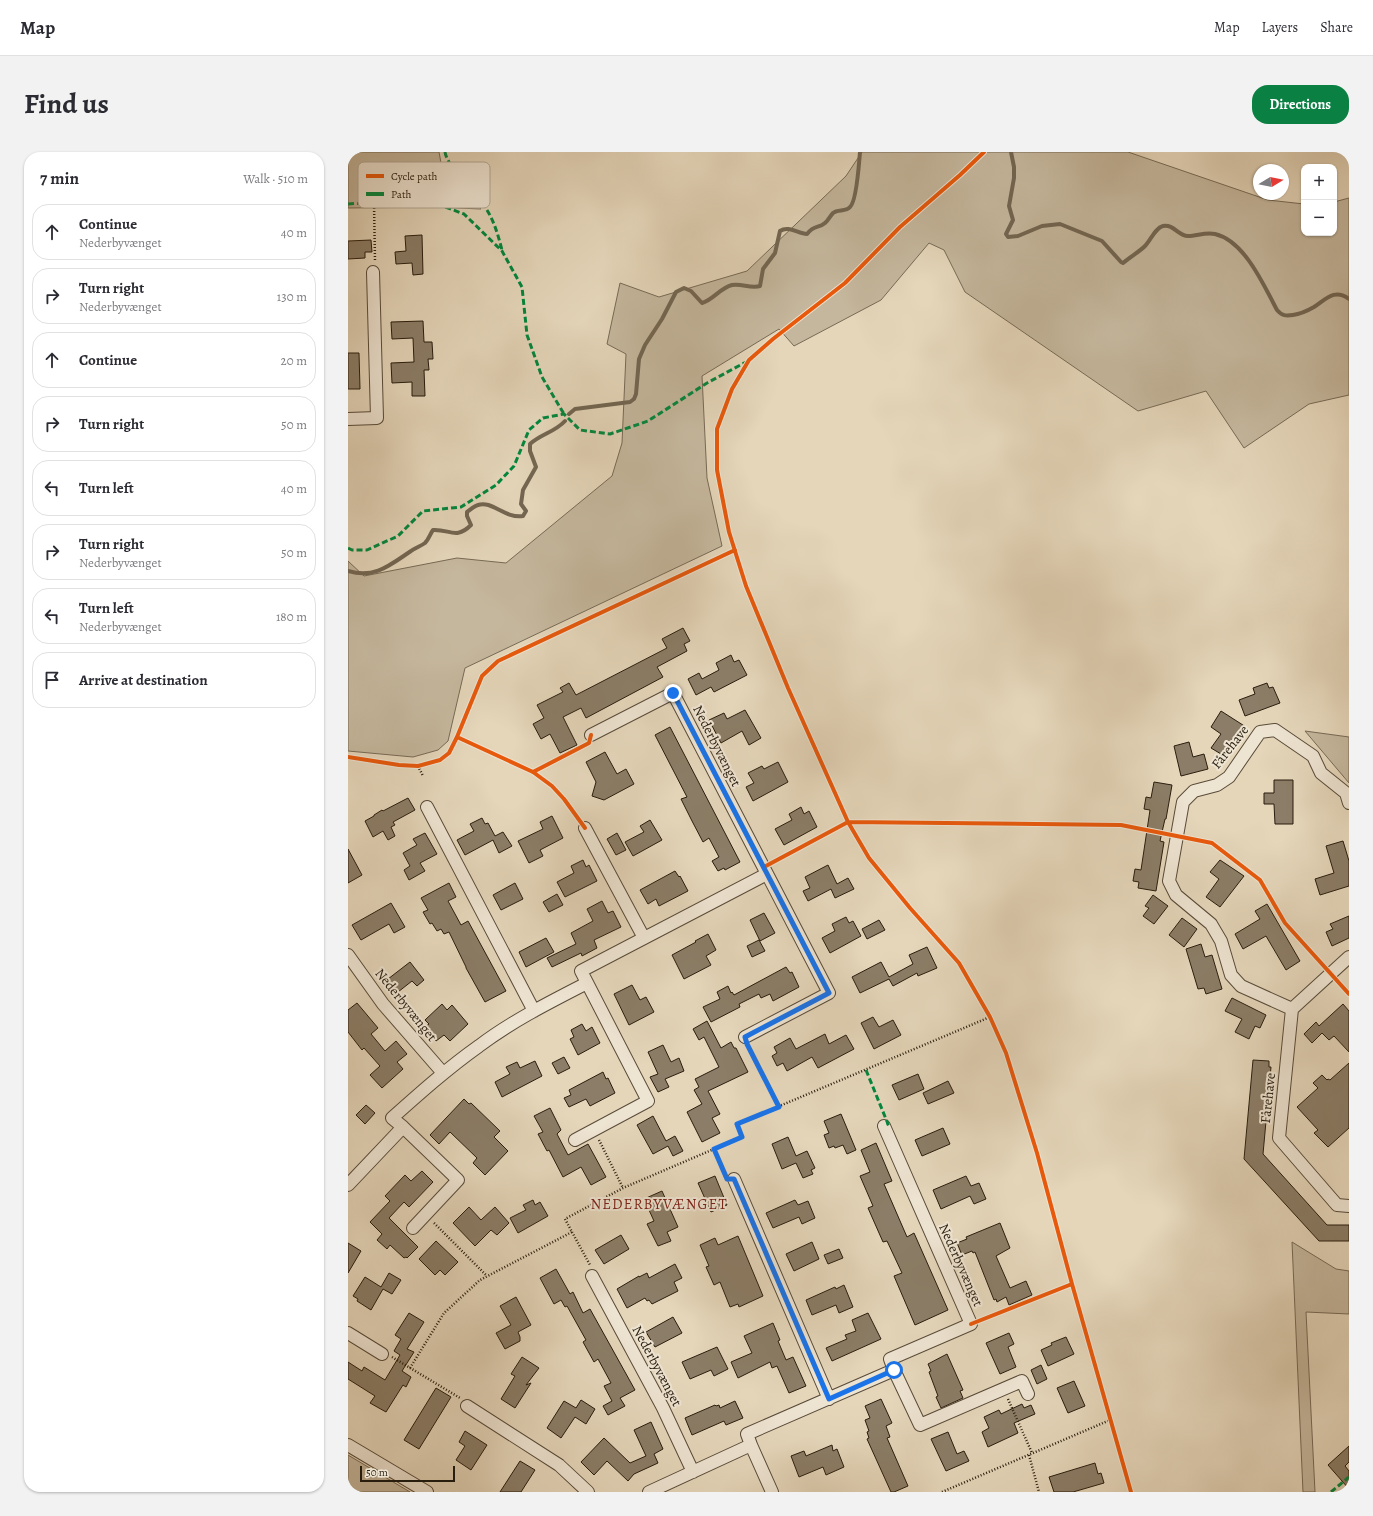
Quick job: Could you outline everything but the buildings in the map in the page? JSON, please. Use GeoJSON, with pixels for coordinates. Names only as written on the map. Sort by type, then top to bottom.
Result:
{"type":"FeatureCollection","features":[{"type":"Feature","properties":{"kind":"street"},"geometry":{"type":"LineString","coordinates":[[348,419],[377,418],[374,272]]}},
{"type":"Feature","properties":{"kind":"street","name":"Nederbyvænget"},"geometry":{"type":"LineString","coordinates":[[591,735],[673,693],[829,993],[745,1037]]}},
{"type":"Feature","properties":{"kind":"street","name":"Fårehave"},"geometry":{"type":"LineString","coordinates":[[1349,804],[1346,792],[1321,773],[1314,756],[1275,730],[1260,732],[1229,777],[1217,785],[1194,790],[1183,802],[1169,881],[1176,895],[1211,924],[1221,940],[1231,975],[1241,986],[1292,1009],[1279,1138],[1337,1205],[1349,1206]]}},
{"type":"Feature","properties":{"kind":"street"},"geometry":{"type":"LineString","coordinates":[[426,807],[534,1011]]}},
{"type":"Feature","properties":{"kind":"street"},"geometry":{"type":"LineString","coordinates":[[585,828],[644,938]]}},
{"type":"Feature","properties":{"kind":"street"},"geometry":{"type":"LineString","coordinates":[[575,1140],[648,1101],[581,971],[767,874]]}},
{"type":"Feature","properties":{"kind":"street","name":"Nederbyvænget"},"geometry":{"type":"LineString","coordinates":[[348,955],[382,1004],[443,1073]]}},
{"type":"Feature","properties":{"kind":"street"},"geometry":{"type":"LineString","coordinates":[[1292,1009],[1349,957]]}},
{"type":"Feature","properties":{"kind":"street"},"geometry":{"type":"LineString","coordinates":[[413,1228],[458,1180],[392,1118],[443,1073],[480,1044],[534,1011],[587,983]]}},
{"type":"Feature","properties":{"kind":"street","name":"Nederbyvænget"},"geometry":{"type":"LineString","coordinates":[[884,1126],[971,1324],[890,1359],[894,1370]]}},
{"type":"Feature","properties":{"kind":"street"},"geometry":{"type":"LineString","coordinates":[[351,1176],[402,1127]]}},
{"type":"Feature","properties":{"kind":"street"},"geometry":{"type":"LineString","coordinates":[[734,1179],[829,1399]]}},
{"type":"Feature","properties":{"kind":"street","name":"Nederbyvænget"},"geometry":{"type":"LineString","coordinates":[[592,1276],[663,1408],[693,1472]]}},
{"type":"Feature","properties":{"kind":"street"},"geometry":{"type":"LineString","coordinates":[[348,1334],[382,1354]]}},
{"type":"Feature","properties":{"kind":"street"},"geometry":{"type":"LineString","coordinates":[[772,1492],[747,1434],[894,1370],[920,1425],[1022,1381],[1028,1394]]}},
{"type":"Feature","properties":{"kind":"street"},"geometry":{"type":"LineString","coordinates":[[467,1406],[559,1465],[588,1492]]}},
{"type":"Feature","properties":{"kind":"street"},"geometry":{"type":"LineString","coordinates":[[348,1445],[427,1492]]}},
{"type":"Feature","properties":{"kind":"street"},"geometry":{"type":"LineString","coordinates":[[649,1492],[751,1445]]}},
{"type":"Feature","properties":{"kind":"path"},"geometry":{"type":"LineString","coordinates":[[374,208],[376,266],[374,272]]}},
{"type":"Feature","properties":{"kind":"path"},"geometry":{"type":"LineString","coordinates":[[412,765],[418,766],[426,764]]}},
{"type":"Feature","properties":{"kind":"path"},"geometry":{"type":"LineString","coordinates":[[418,766],[426,782]]}},
{"type":"Feature","properties":{"kind":"path"},"geometry":{"type":"LineString","coordinates":[[986,1010],[993,1024]]}},
{"type":"Feature","properties":{"kind":"path"},"geometry":{"type":"LineString","coordinates":[[592,1276],[593,1271],[565,1219],[623,1188],[742,1137],[737,1124],[990,1016]]}},
{"type":"Feature","properties":{"kind":"path"},"geometry":{"type":"LineString","coordinates":[[745,1037],[747,1044],[779,1107]]}},
{"type":"Feature","properties":{"kind":"path"},"geometry":{"type":"LineString","coordinates":[[594,1130],[623,1188]]}},
{"type":"Feature","properties":{"kind":"path"},"geometry":{"type":"LineString","coordinates":[[714,1149],[727,1179],[734,1179]]}},
{"type":"Feature","properties":{"kind":"path"},"geometry":{"type":"LineString","coordinates":[[425,1215],[487,1276]]}},
{"type":"Feature","properties":{"kind":"path"},"geometry":{"type":"LineString","coordinates":[[410,1368],[444,1313],[480,1280],[572,1232]]}},
{"type":"Feature","properties":{"kind":"path"},"geometry":{"type":"LineString","coordinates":[[382,1354],[388,1355],[463,1400],[467,1406]]}},
{"type":"Feature","properties":{"kind":"path"},"geometry":{"type":"LineString","coordinates":[[1004,1389],[1030,1454],[1039,1492]]}},
{"type":"Feature","properties":{"kind":"path"},"geometry":{"type":"LineString","coordinates":[[1108,1412],[1112,1427]]}},
{"type":"Feature","properties":{"kind":"path"},"geometry":{"type":"LineString","coordinates":[[942,1492],[1110,1420]]}},
{"type":"Feature","properties":{"kind":"shaded area"},"geometry":{"type":"Polygon","coordinates":[[[348,152],[439,152],[441,162],[358,162],[358,208],[348,208],[348,152]]]}},
{"type":"Feature","properties":{"kind":"shaded area"},"geometry":{"type":"Polygon","coordinates":[[[862,152],[1128,152],[1253,195],[1253,200],[1301,204],[1301,236],[1337,236],[1337,201],[1349,198],[1349,395],[1309,404],[1244,448],[1206,391],[1138,411],[965,292],[944,250],[929,243],[881,300],[794,346],[779,329],[702,376],[707,478],[722,546],[465,668],[448,741],[438,750],[413,757],[348,751],[348,561],[364,576],[457,558],[506,563],[612,476],[622,443],[626,354],[607,344],[620,283],[659,297],[747,271],[846,176],[862,152]]]}},
{"type":"Feature","properties":{"kind":"shaded area"},"geometry":{"type":"Polygon","coordinates":[[[458,208],[480,208],[481,209],[458,208]]]}},
{"type":"Feature","properties":{"kind":"shaded area"},"geometry":{"type":"Polygon","coordinates":[[[1305,731],[1349,737],[1349,783],[1305,731]]]}},
{"type":"Feature","properties":{"kind":"shaded area"},"geometry":{"type":"Polygon","coordinates":[[[1292,1242],[1336,1269],[1349,1271],[1349,1314],[1306,1312],[1315,1492],[1303,1492],[1292,1242]]]}},
{"type":"Feature","properties":{"kind":"shaded area"},"geometry":{"type":"Polygon","coordinates":[[[348,1455],[410,1492],[348,1492],[348,1455]]]}},
{"type":"Feature","properties":{"kind":"waterway"},"geometry":{"type":"LineString","coordinates":[[569,414],[575,409],[630,402],[634,399],[636,394],[639,359],[645,345],[662,319],[676,292],[684,288],[691,291],[702,303],[732,285],[753,287],[760,286],[763,269],[775,253],[780,231],[783,229],[790,229],[807,234],[812,229],[825,223],[833,213],[848,209],[852,203],[856,190],[860,152]]}},
{"type":"Feature","properties":{"kind":"waterway"},"geometry":{"type":"LineString","coordinates":[[1011,152],[1014,167],[1014,178],[1009,206],[1013,220],[1006,234],[1008,237],[1018,236],[1042,226],[1060,224],[1102,241],[1123,263],[1143,248],[1153,234],[1163,226],[1173,228],[1181,234],[1188,236],[1208,233],[1215,234],[1226,238],[1236,245],[1260,277],[1277,310],[1282,314],[1299,314],[1314,307],[1327,298],[1339,294],[1349,299]]}},
{"type":"Feature","properties":{"kind":"waterway"},"geometry":{"type":"LineString","coordinates":[[348,571],[366,573],[374,572],[389,566],[425,543],[433,530],[453,533],[461,532],[471,525],[467,512],[478,505],[488,505],[510,515],[523,516],[526,511],[521,504],[523,490],[536,467],[530,451],[530,444],[557,428],[565,421]]}},
{"type":"Feature","properties":{"kind":"marked path"},"geometry":{"type":"LineString","coordinates":[[445,152],[449,162]]}},
{"type":"Feature","properties":{"kind":"marked path"},"geometry":{"type":"LineString","coordinates":[[348,204],[358,203]]}},
{"type":"Feature","properties":{"kind":"marked path"},"geometry":{"type":"LineString","coordinates":[[448,208],[464,214],[502,251],[522,287],[527,335],[542,377],[564,414]]}},
{"type":"Feature","properties":{"kind":"marked path"},"geometry":{"type":"LineString","coordinates":[[485,208],[491,217],[502,250]]}},
{"type":"Feature","properties":{"kind":"marked path"},"geometry":{"type":"LineString","coordinates":[[348,548],[352,550],[367,550],[398,536],[423,511],[461,507],[496,485],[514,466],[529,430],[543,418],[564,414],[580,430],[610,434],[648,421],[707,383],[746,362]]}},
{"type":"Feature","properties":{"kind":"marked path"},"geometry":{"type":"LineString","coordinates":[[866,1070],[888,1124],[884,1126]]}},
{"type":"Feature","properties":{"kind":"marked path"},"geometry":{"type":"LineString","coordinates":[[1331,1492],[1349,1477]]}},
{"type":"Feature","properties":{"kind":"cycle path"},"geometry":{"type":"LineString","coordinates":[[984,152],[900,227],[845,283],[773,339],[749,360],[732,389],[717,429],[717,470],[729,532],[746,586],[788,688],[848,822],[869,858],[910,908],[959,963],[990,1017],[1006,1053],[1037,1153],[1072,1284],[1131,1492]]}},
{"type":"Feature","properties":{"kind":"cycle path"},"geometry":{"type":"LineString","coordinates":[[348,757],[399,765],[418,766],[440,760],[449,753],[482,676],[498,661],[735,550]]}},
{"type":"Feature","properties":{"kind":"cycle path"},"geometry":{"type":"LineString","coordinates":[[533,772],[589,743],[591,735]]}},
{"type":"Feature","properties":{"kind":"cycle path"},"geometry":{"type":"LineString","coordinates":[[457,737],[533,772],[552,786],[564,799],[585,828]]}},
{"type":"Feature","properties":{"kind":"cycle path"},"geometry":{"type":"LineString","coordinates":[[764,867],[848,822],[1121,825],[1212,843],[1260,880],[1285,923],[1349,994]]}},
{"type":"Feature","properties":{"kind":"cycle path"},"geometry":{"type":"LineString","coordinates":[[971,1324],[1072,1284]]}},
{"type":"Feature","properties":{"kind":"district","name":"NEDERBYVÆNGET"},"geometry":{"type":"Point","coordinates":[659,1204]}},
{"type":"Feature","properties":{"kind":"route"},"geometry":{"type":"LineString","coordinates":[[673,693],[829,993],[745,1037],[747,1044],[779,1107],[737,1124],[742,1137],[714,1149],[727,1179],[734,1179],[829,1399],[894,1370]]}}]}
